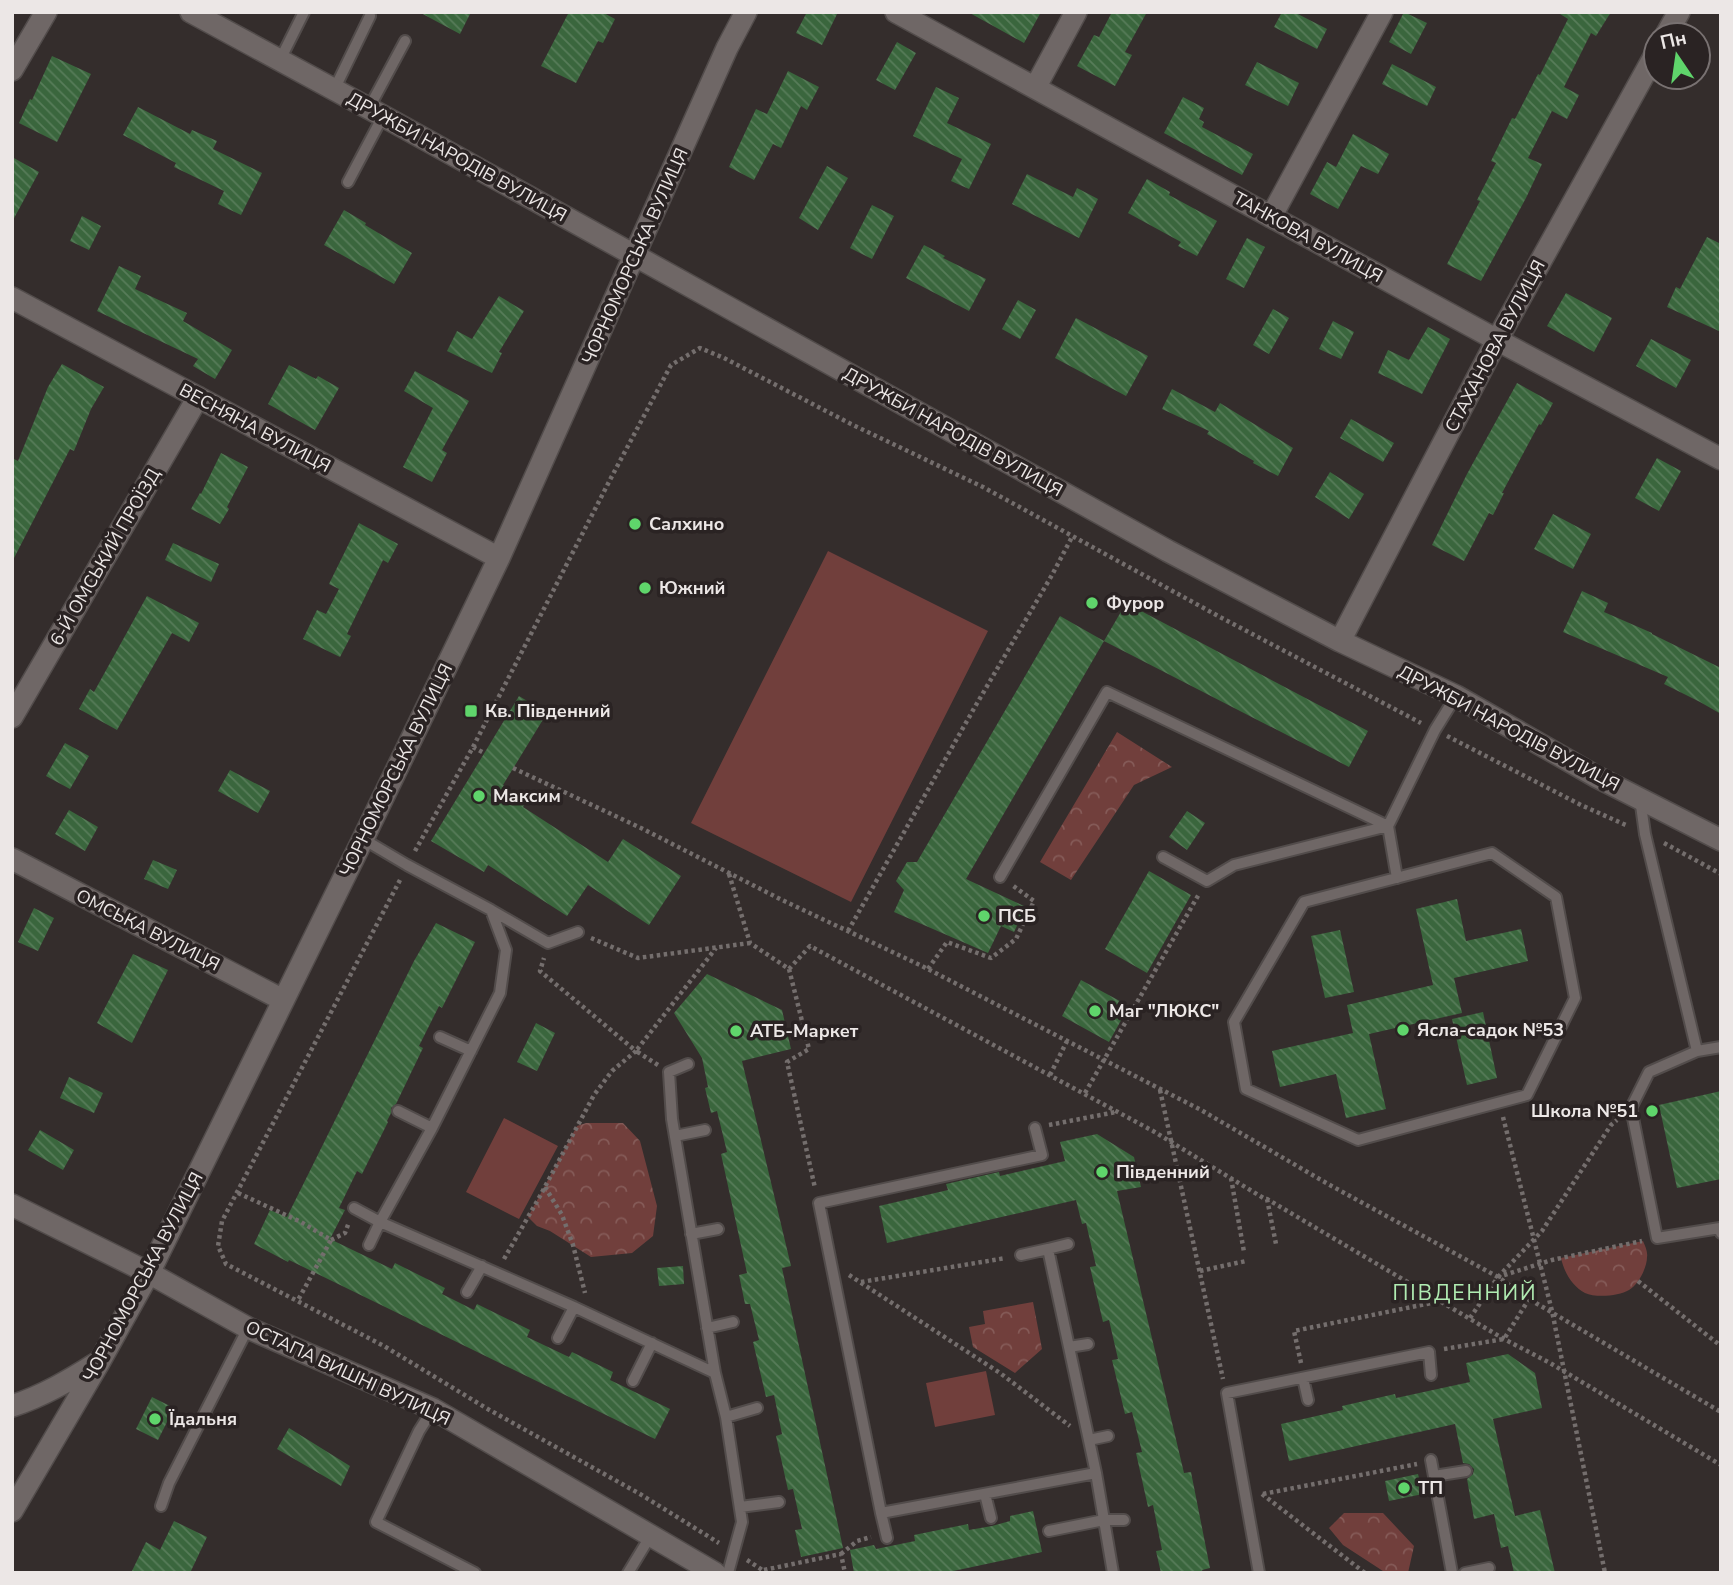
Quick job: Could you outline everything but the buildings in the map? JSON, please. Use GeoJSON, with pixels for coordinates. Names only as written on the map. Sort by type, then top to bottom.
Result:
{"type":"FeatureCollection","features":[{"type":"Feature","properties":{"kind":"street"},"geometry":{"type":"LineString","coordinates":[[12,70],[46,12]]}},
{"type":"Feature","properties":{"kind":"street","name":"ДРУЖБИ НАРОДІВ ВУЛИЦЯ"},"geometry":{"type":"LineString","coordinates":[[191,12],[1168,551],[1340,641],[1456,696],[1597,776],[1721,841]]}},
{"type":"Feature","properties":{"kind":"street","name":"ЧОРНОМОРСЬКА ВУЛИЦЯ"},"geometry":{"type":"LineString","coordinates":[[12,1511],[149,1273],[363,839],[499,558],[727,48],[746,12]]}},
{"type":"Feature","properties":{"kind":"street","name":"ТАНКОВА ВУЛИЦЯ"},"geometry":{"type":"LineString","coordinates":[[896,12],[1271,218],[1721,459]]}},
{"type":"Feature","properties":{"kind":"street"},"geometry":{"type":"LineString","coordinates":[[1035,88],[1076,12]]}},
{"type":"Feature","properties":{"kind":"street"},"geometry":{"type":"LineString","coordinates":[[1271,218],[1382,12]]}},
{"type":"Feature","properties":{"kind":"street","name":"СТАХАНОВА ВУЛИЦЯ"},"geometry":{"type":"LineString","coordinates":[[1340,641],[1497,340],[1642,78]]}},
{"type":"Feature","properties":{"kind":"street","name":"ВЕСНЯНА ВУЛИЦЯ"},"geometry":{"type":"LineString","coordinates":[[12,298],[499,558]]}},
{"type":"Feature","properties":{"kind":"street","name":"6-Й ОМСЬКИЙ ПРОЇЗД"},"geometry":{"type":"LineString","coordinates":[[12,717],[198,397]]}},
{"type":"Feature","properties":{"kind":"street","name":"ОМСЬКА ВУЛИЦЯ"},"geometry":{"type":"LineString","coordinates":[[12,859],[283,1000]]}},
{"type":"Feature","properties":{"kind":"street","name":"ОСТАПА ВИШНІ ВУЛИЦЯ"},"geometry":{"type":"LineString","coordinates":[[12,1205],[149,1273],[248,1328],[433,1409],[715,1573]]}},
{"type":"Feature","properties":{"kind":"street"},"geometry":{"type":"LineString","coordinates":[[12,1406],[74,1378],[100,1361]]}},
{"type":"Feature","properties":{"kind":"lane"},"geometry":{"type":"LineString","coordinates":[[280,60],[304,12]]}},
{"type":"Feature","properties":{"kind":"lane"},"geometry":{"type":"LineString","coordinates":[[334,90],[370,16]]}},
{"type":"Feature","properties":{"kind":"lane"},"geometry":{"type":"LineString","coordinates":[[348,182],[405,40]]}},
{"type":"Feature","properties":{"kind":"lane"},"geometry":{"type":"LineString","coordinates":[[1000,877],[1107,692],[1388,826]]}},
{"type":"Feature","properties":{"kind":"lane"},"geometry":{"type":"LineString","coordinates":[[1396,878],[1388,826],[1435,730],[1456,696]]}},
{"type":"Feature","properties":{"kind":"lane"},"geometry":{"type":"LineString","coordinates":[[1640,798],[1645,834],[1697,1051]]}},
{"type":"Feature","properties":{"kind":"lane"},"geometry":{"type":"LineString","coordinates":[[1163,857],[1208,881],[1234,865],[1388,826]]}},
{"type":"Feature","properties":{"kind":"lane"},"geometry":{"type":"LineString","coordinates":[[363,839],[548,943],[578,932]]}},
{"type":"Feature","properties":{"kind":"lane"},"geometry":{"type":"LineString","coordinates":[[1492,853],[1556,897],[1575,998],[1527,1095],[1499,1102],[1358,1140],[1246,1089],[1234,1021],[1304,902],[1492,853]]}},
{"type":"Feature","properties":{"kind":"lane"},"geometry":{"type":"LineString","coordinates":[[369,1245],[500,993],[506,950],[491,910]]}},
{"type":"Feature","properties":{"kind":"lane"},"geometry":{"type":"LineString","coordinates":[[440,1037],[471,1051]]}},
{"type":"Feature","properties":{"kind":"lane"},"geometry":{"type":"LineString","coordinates":[[1721,1047],[1697,1051],[1649,1072],[1632,1108],[1657,1238],[1720,1228],[1721,1233]]}},
{"type":"Feature","properties":{"kind":"lane"},"geometry":{"type":"LineString","coordinates":[[688,1063],[669,1072],[672,1119],[715,1373],[726,1417],[742,1522],[728,1573]]}},
{"type":"Feature","properties":{"kind":"lane"},"geometry":{"type":"LineString","coordinates":[[398,1111],[432,1128]]}},
{"type":"Feature","properties":{"kind":"lane"},"geometry":{"type":"LineString","coordinates":[[886,1535],[819,1203],[1042,1155],[1035,1128]]}},
{"type":"Feature","properties":{"kind":"lane"},"geometry":{"type":"LineString","coordinates":[[675,1136],[705,1130]]}},
{"type":"Feature","properties":{"kind":"lane"},"geometry":{"type":"LineString","coordinates":[[354,1208],[715,1373]]}},
{"type":"Feature","properties":{"kind":"lane"},"geometry":{"type":"LineString","coordinates":[[691,1234],[718,1229]]}},
{"type":"Feature","properties":{"kind":"lane"},"geometry":{"type":"LineString","coordinates":[[1021,1255],[1068,1244]]}},
{"type":"Feature","properties":{"kind":"lane"},"geometry":{"type":"LineString","coordinates":[[1048,1249],[1096,1474],[1113,1573]]}},
{"type":"Feature","properties":{"kind":"lane"},"geometry":{"type":"LineString","coordinates":[[467,1292],[482,1266]]}},
{"type":"Feature","properties":{"kind":"lane"},"geometry":{"type":"LineString","coordinates":[[558,1338],[574,1307]]}},
{"type":"Feature","properties":{"kind":"lane"},"geometry":{"type":"LineString","coordinates":[[708,1328],[733,1322]]}},
{"type":"Feature","properties":{"kind":"lane"},"geometry":{"type":"LineString","coordinates":[[161,1506],[169,1483],[248,1328]]}},
{"type":"Feature","properties":{"kind":"lane"},"geometry":{"type":"LineString","coordinates":[[633,1381],[652,1343]]}},
{"type":"Feature","properties":{"kind":"lane"},"geometry":{"type":"LineString","coordinates":[[1069,1347],[1088,1343]]}},
{"type":"Feature","properties":{"kind":"lane"},"geometry":{"type":"LineString","coordinates":[[1259,1573],[1227,1394],[1429,1352],[1431,1375]]}},
{"type":"Feature","properties":{"kind":"lane"},"geometry":{"type":"LineString","coordinates":[[1303,1378],[1308,1400]]}},
{"type":"Feature","properties":{"kind":"lane"},"geometry":{"type":"LineString","coordinates":[[726,1417],[758,1408]]}},
{"type":"Feature","properties":{"kind":"lane"},"geometry":{"type":"LineString","coordinates":[[433,1409],[419,1431],[376,1522],[475,1573]]}},
{"type":"Feature","properties":{"kind":"lane"},"geometry":{"type":"LineString","coordinates":[[1089,1440],[1108,1436]]}},
{"type":"Feature","properties":{"kind":"lane"},"geometry":{"type":"LineString","coordinates":[[1432,1460],[1452,1573]]}},
{"type":"Feature","properties":{"kind":"lane"},"geometry":{"type":"LineString","coordinates":[[1434,1476],[1466,1471]]}},
{"type":"Feature","properties":{"kind":"lane"},"geometry":{"type":"LineString","coordinates":[[881,1513],[1096,1474]]}},
{"type":"Feature","properties":{"kind":"lane"},"geometry":{"type":"LineString","coordinates":[[985,1494],[991,1518]]}},
{"type":"Feature","properties":{"kind":"lane"},"geometry":{"type":"LineString","coordinates":[[740,1507],[779,1502]]}},
{"type":"Feature","properties":{"kind":"lane"},"geometry":{"type":"LineString","coordinates":[[1049,1531],[1104,1520],[1125,1520]]}},
{"type":"Feature","properties":{"kind":"lane"},"geometry":{"type":"LineString","coordinates":[[628,1573],[651,1535]]}},
{"type":"Feature","properties":{"kind":"lane"},"geometry":{"type":"LineString","coordinates":[[1465,1573],[1489,1568]]}},
{"type":"Feature","properties":{"kind":"path"},"geometry":{"type":"LineString","coordinates":[[886,1535],[857,1541],[841,1554],[765,1571],[640,1494],[486,1408],[384,1346],[226,1264],[218,1246],[222,1221],[407,865],[473,747],[671,365],[700,348],[724,358],[851,424],[983,487],[1220,617],[1435,730],[1721,874]]}},
{"type":"Feature","properties":{"kind":"path"},"geometry":{"type":"LineString","coordinates":[[848,931],[1072,537]]}},
{"type":"Feature","properties":{"kind":"path"},"geometry":{"type":"LineString","coordinates":[[473,747],[484,753]]}},
{"type":"Feature","properties":{"kind":"path"},"geometry":{"type":"LineString","coordinates":[[513,768],[928,969],[1201,1110],[1328,1184],[1498,1277],[1529,1299],[1721,1412]]}},
{"type":"Feature","properties":{"kind":"path"},"geometry":{"type":"LineString","coordinates":[[729,873],[750,943],[789,969],[808,1049],[787,1062],[819,1203]]}},
{"type":"Feature","properties":{"kind":"path"},"geometry":{"type":"LineString","coordinates":[[928,969],[947,942],[991,958],[1016,939],[1034,901],[1000,877]]}},
{"type":"Feature","properties":{"kind":"path"},"geometry":{"type":"LineString","coordinates":[[1085,1093],[1208,881]]}},
{"type":"Feature","properties":{"kind":"path"},"geometry":{"type":"LineString","coordinates":[[578,932],[638,958],[750,943]]}},
{"type":"Feature","properties":{"kind":"path"},"geometry":{"type":"LineString","coordinates":[[548,943],[540,971],[623,1042],[669,1072]]}},
{"type":"Feature","properties":{"kind":"path"},"geometry":{"type":"LineString","coordinates":[[789,969],[810,947],[1085,1093],[1721,1465]]}},
{"type":"Feature","properties":{"kind":"path"},"geometry":{"type":"LineString","coordinates":[[496,1272],[594,1095],[612,1071],[636,1051],[717,948]]}},
{"type":"Feature","properties":{"kind":"path"},"geometry":{"type":"LineString","coordinates":[[1049,1075],[1067,1041]]}},
{"type":"Feature","properties":{"kind":"path"},"geometry":{"type":"LineString","coordinates":[[1160,1089],[1227,1394]]}},
{"type":"Feature","properties":{"kind":"path"},"geometry":{"type":"LineString","coordinates":[[1499,1102],[1552,1311],[1605,1573]]}},
{"type":"Feature","properties":{"kind":"path"},"geometry":{"type":"LineString","coordinates":[[1470,1318],[1498,1277],[1542,1231],[1611,1125],[1632,1108]]}},
{"type":"Feature","properties":{"kind":"path"},"geometry":{"type":"LineString","coordinates":[[1035,1128],[1118,1112]]}},
{"type":"Feature","properties":{"kind":"path"},"geometry":{"type":"LineString","coordinates":[[1231,1178],[1244,1252]]}},
{"type":"Feature","properties":{"kind":"path"},"geometry":{"type":"LineString","coordinates":[[545,1187],[562,1215],[573,1245],[590,1314]]}},
{"type":"Feature","properties":{"kind":"path"},"geometry":{"type":"LineString","coordinates":[[238,1193],[331,1240]]}},
{"type":"Feature","properties":{"kind":"path"},"geometry":{"type":"LineString","coordinates":[[1267,1199],[1276,1244]]}},
{"type":"Feature","properties":{"kind":"path"},"geometry":{"type":"LineString","coordinates":[[297,1302],[331,1240],[345,1233],[354,1208]]}},
{"type":"Feature","properties":{"kind":"path"},"geometry":{"type":"LineString","coordinates":[[1498,1277],[1540,1263],[1657,1238]]}},
{"type":"Feature","properties":{"kind":"path"},"geometry":{"type":"LineString","coordinates":[[861,1282],[1021,1255]]}},
{"type":"Feature","properties":{"kind":"path"},"geometry":{"type":"LineString","coordinates":[[1200,1271],[1246,1261]]}},
{"type":"Feature","properties":{"kind":"path"},"geometry":{"type":"LineString","coordinates":[[831,1263],[1000,1373],[1089,1440]]}},
{"type":"Feature","properties":{"kind":"path"},"geometry":{"type":"LineString","coordinates":[[1638,1281],[1721,1346]]}},
{"type":"Feature","properties":{"kind":"path"},"geometry":{"type":"LineString","coordinates":[[1429,1352],[1504,1339],[1529,1299]]}},
{"type":"Feature","properties":{"kind":"path"},"geometry":{"type":"LineString","coordinates":[[1303,1378],[1294,1331],[1441,1301]]}},
{"type":"Feature","properties":{"kind":"path"},"geometry":{"type":"LineString","coordinates":[[1262,1494],[1432,1460]]}},
{"type":"Feature","properties":{"kind":"path"},"geometry":{"type":"LineString","coordinates":[[1242,1478],[1365,1573]]}},
{"type":"Feature","properties":{"kind":"path"},"geometry":{"type":"LineString","coordinates":[[841,1554],[845,1573]]}},
{"type":"Feature","properties":{"kind":"green space"},"geometry":{"type":"Polygon","coordinates":[[[828,551],[988,631],[851,902],[691,823],[828,551]]]}},
{"type":"Feature","properties":{"kind":"green space"},"geometry":{"type":"Polygon","coordinates":[[[1117,732],[1172,767],[1134,785],[1071,880],[1040,862],[1117,732]]]}},
{"type":"Feature","properties":{"kind":"green space"},"geometry":{"type":"Polygon","coordinates":[[[504,1118],[558,1146],[519,1219],[466,1192],[504,1118]]]}},
{"type":"Feature","properties":{"kind":"green space"},"geometry":{"type":"Polygon","coordinates":[[[586,1123],[623,1123],[640,1141],[657,1206],[653,1236],[632,1253],[591,1257],[550,1231],[537,1226],[528,1217],[577,1126],[586,1123]]]}},
{"type":"Feature","properties":{"kind":"green space"},"geometry":{"type":"Polygon","coordinates":[[[1643,1241],[1647,1255],[1644,1271],[1632,1288],[1619,1294],[1601,1296],[1585,1293],[1569,1278],[1561,1258],[1643,1241]]]}},
{"type":"Feature","properties":{"kind":"green space"},"geometry":{"type":"Polygon","coordinates":[[[1033,1302],[1042,1349],[1015,1373],[973,1347],[969,1327],[985,1324],[983,1311],[1033,1302]]]}},
{"type":"Feature","properties":{"kind":"green space"},"geometry":{"type":"Polygon","coordinates":[[[986,1371],[995,1415],[935,1427],[926,1383],[986,1371]]]}},
{"type":"Feature","properties":{"kind":"green space"},"geometry":{"type":"Polygon","coordinates":[[[1344,1513],[1383,1513],[1414,1546],[1408,1573],[1386,1573],[1343,1545],[1329,1528],[1344,1513]]]}},
{"type":"Feature","properties":{"kind":"place","name":"Салхино"},"geometry":{"type":"Point","coordinates":[635,524]}},
{"type":"Feature","properties":{"kind":"place","name":"Южний"},"geometry":{"type":"Point","coordinates":[645,588]}},
{"type":"Feature","properties":{"kind":"place","name":"Фурор"},"geometry":{"type":"Point","coordinates":[1092,603]}},
{"type":"Feature","properties":{"kind":"place","name":"Кв. Південний"},"geometry":{"type":"Point","coordinates":[471,711]}},
{"type":"Feature","properties":{"kind":"place","name":"Максим"},"geometry":{"type":"Point","coordinates":[479,796]}},
{"type":"Feature","properties":{"kind":"place","name":"ПСБ"},"geometry":{"type":"Point","coordinates":[984,916]}},
{"type":"Feature","properties":{"kind":"place","name":"Маг \"ЛЮКС\""},"geometry":{"type":"Point","coordinates":[1095,1011]}},
{"type":"Feature","properties":{"kind":"place","name":"Ясла-садок №53"},"geometry":{"type":"Point","coordinates":[1403,1030]}},
{"type":"Feature","properties":{"kind":"place","name":"АТБ-Маркет"},"geometry":{"type":"Point","coordinates":[736,1031]}},
{"type":"Feature","properties":{"kind":"place","name":"Школа №51"},"geometry":{"type":"Point","coordinates":[1652,1111]}},
{"type":"Feature","properties":{"kind":"place","name":"Південний"},"geometry":{"type":"Point","coordinates":[1102,1172]}},
{"type":"Feature","properties":{"kind":"place","name":"Їдальня"},"geometry":{"type":"Point","coordinates":[155,1419]}},
{"type":"Feature","properties":{"kind":"place","name":"ТП"},"geometry":{"type":"Point","coordinates":[1404,1488]}},
{"type":"Feature","properties":{"kind":"district","name":"ПІВДЕННИЙ"},"geometry":{"type":"Point","coordinates":[1465,1293]}}]}
